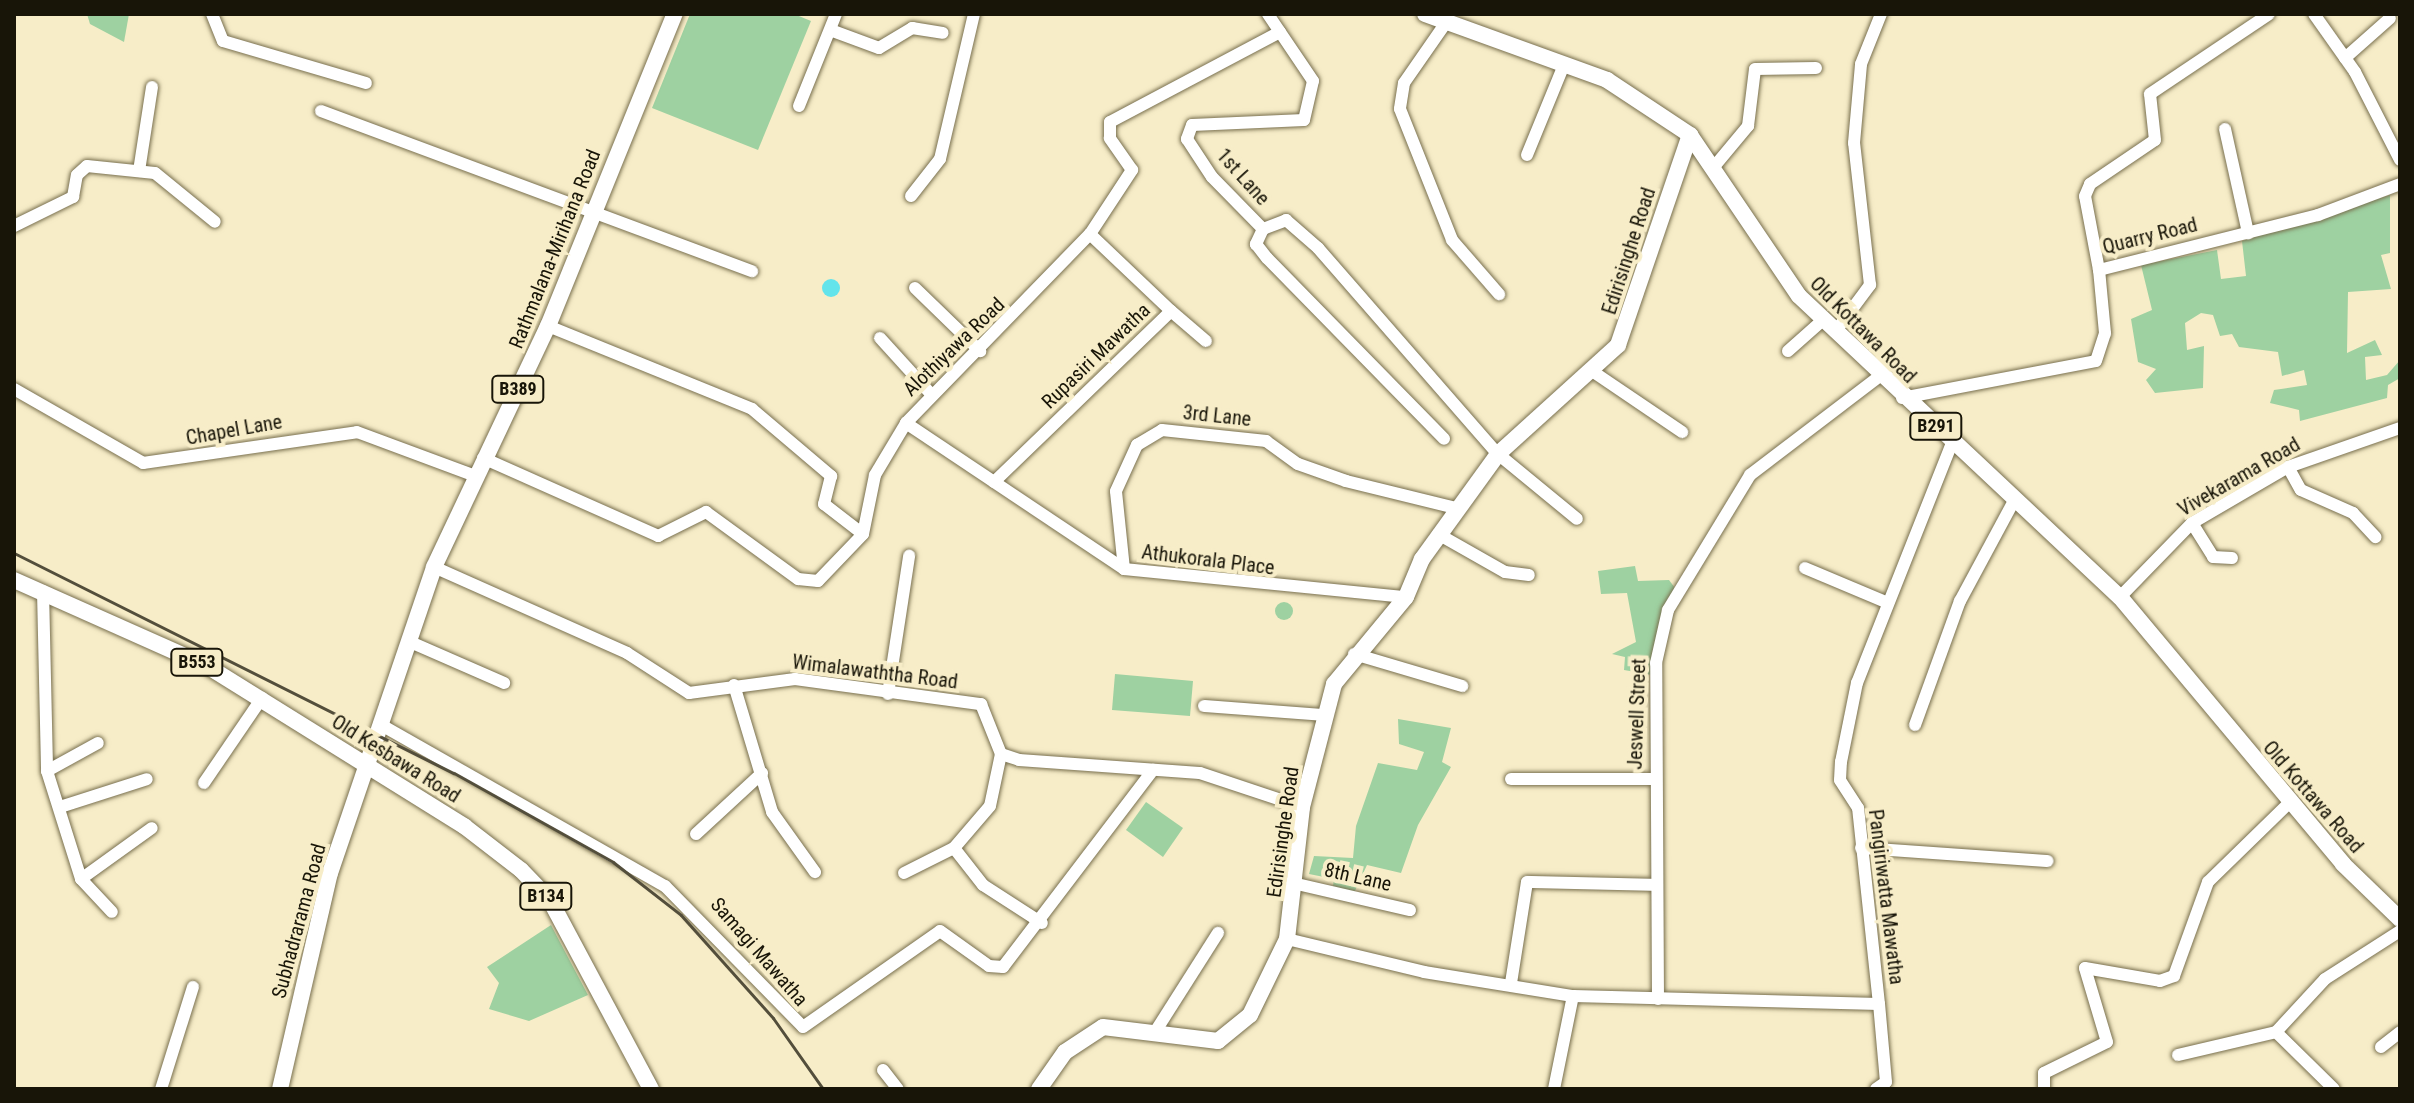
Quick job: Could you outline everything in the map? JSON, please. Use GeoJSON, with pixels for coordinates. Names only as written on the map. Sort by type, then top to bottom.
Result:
{"type":"FeatureCollection","features":[{"type":"Feature","properties":{"kind":"main road","name":"Rathmalana-Mirihana Road"},"geometry":{"type":"LineString","coordinates":[[369,766],[434,567],[548,326],[675,14]]}},
{"type":"Feature","properties":{"kind":"main road","name":"Old Kottawa Road"},"geometry":{"type":"LineString","coordinates":[[1425,14],[1445,24],[1607,80],[1690,135],[1766,254],[1829,326],[1902,398],[1953,440],[2120,597],[2290,802],[2397,911]]}},
{"type":"Feature","properties":{"kind":"main road","name":"Edirisinghe Road"},"geometry":{"type":"LineString","coordinates":[[1039,1089],[1083,1035],[1103,1027],[1157,1029],[1229,1038],[1250,1015],[1287,939],[1297,884],[1302,807],[1323,715],[1354,654],[1406,597],[1438,534],[1460,509],[1498,454],[1556,393],[1592,371],[1618,345],[1636,306],[1690,135]]}},
{"type":"Feature","properties":{"kind":"main road","name":"Old Kesbawa Road"},"geometry":{"type":"LineString","coordinates":[[14,580],[43,591],[262,698],[464,826],[550,900],[651,1089]]}},
{"type":"Feature","properties":{"kind":"main road","name":"Subhadrarama Road"},"geometry":{"type":"LineString","coordinates":[[280,1089],[330,873],[369,766]]}},
{"type":"Feature","properties":{"kind":"street"},"geometry":{"type":"LineString","coordinates":[[212,14],[223,41],[366,83]]}},
{"type":"Feature","properties":{"kind":"street"},"geometry":{"type":"LineString","coordinates":[[799,106],[833,31],[836,14]]}},
{"type":"Feature","properties":{"kind":"street"},"geometry":{"type":"LineString","coordinates":[[911,196],[940,159],[974,14]]}},
{"type":"Feature","properties":{"kind":"street"},"geometry":{"type":"LineString","coordinates":[[1090,234],[1132,170],[1110,138],[1110,122],[1280,32],[1268,14]]}},
{"type":"Feature","properties":{"kind":"street"},"geometry":{"type":"LineString","coordinates":[[1788,351],[1829,326],[1870,285],[1854,143],[1861,64],[1881,14]]}},
{"type":"Feature","properties":{"kind":"street"},"geometry":{"type":"LineString","coordinates":[[2099,270],[2087,209],[2090,184],[2155,140],[2150,94],[2269,14]]}},
{"type":"Feature","properties":{"kind":"street"},"geometry":{"type":"LineString","coordinates":[[2314,14],[2345,58],[2400,160]]}},
{"type":"Feature","properties":{"kind":"street"},"geometry":{"type":"LineString","coordinates":[[2345,58],[2390,18]]}},
{"type":"Feature","properties":{"kind":"street"},"geometry":{"type":"LineString","coordinates":[[1445,24],[1404,83],[1400,109],[1452,240],[1499,294]]}},
{"type":"Feature","properties":{"kind":"street"},"geometry":{"type":"LineString","coordinates":[[833,31],[879,48],[912,28],[943,33]]}},
{"type":"Feature","properties":{"kind":"street","name":"1st Lane"},"geometry":{"type":"LineString","coordinates":[[1280,32],[1313,81],[1304,120],[1224,121],[1186,132],[1212,177],[1263,229],[1286,220],[1318,248],[1498,454]]}},
{"type":"Feature","properties":{"kind":"street"},"geometry":{"type":"LineString","coordinates":[[1527,155],[1564,65]]}},
{"type":"Feature","properties":{"kind":"street"},"geometry":{"type":"LineString","coordinates":[[1713,168],[1748,126],[1755,69],[1816,68]]}},
{"type":"Feature","properties":{"kind":"street"},"geometry":{"type":"LineString","coordinates":[[139,171],[152,87]]}},
{"type":"Feature","properties":{"kind":"street"},"geometry":{"type":"LineString","coordinates":[[321,111],[590,217],[752,271]]}},
{"type":"Feature","properties":{"kind":"street"},"geometry":{"type":"LineString","coordinates":[[2225,129],[2248,233]]}},
{"type":"Feature","properties":{"kind":"street"},"geometry":{"type":"LineString","coordinates":[[14,226],[73,197],[77,175],[87,166],[139,171],[175,182],[215,222]]}},
{"type":"Feature","properties":{"kind":"street","name":"Quarry Road"},"geometry":{"type":"LineString","coordinates":[[1902,398],[2096,361],[2105,333],[2099,270],[2248,233],[2400,184]]}},
{"type":"Feature","properties":{"kind":"street"},"geometry":{"type":"LineString","coordinates":[[1263,229],[1256,244],[1267,258],[1444,439]]}},
{"type":"Feature","properties":{"kind":"street","name":"Rupasiri Mawatha"},"geometry":{"type":"LineString","coordinates":[[994,482],[1171,311],[1090,234]]}},
{"type":"Feature","properties":{"kind":"street","name":"Alothiyawa Road"},"geometry":{"type":"LineString","coordinates":[[863,534],[875,475],[906,423],[930,393],[980,351],[1090,234]]}},
{"type":"Feature","properties":{"kind":"street"},"geometry":{"type":"LineString","coordinates":[[915,288],[980,351]]}},
{"type":"Feature","properties":{"kind":"street"},"geometry":{"type":"LineString","coordinates":[[1171,311],[1206,341]]}},
{"type":"Feature","properties":{"kind":"street"},"geometry":{"type":"LineString","coordinates":[[483,458],[658,536],[706,512],[811,583],[863,534],[824,504],[831,476],[752,409],[548,326]]}},
{"type":"Feature","properties":{"kind":"street"},"geometry":{"type":"LineString","coordinates":[[880,338],[930,393]]}},
{"type":"Feature","properties":{"kind":"street"},"geometry":{"type":"LineString","coordinates":[[1592,371],[1682,432]]}},
{"type":"Feature","properties":{"kind":"street","name":"Jeswell Street"},"geometry":{"type":"LineString","coordinates":[[1658,999],[1656,663],[1668,610],[1723,509],[1750,475],[1880,376]]}},
{"type":"Feature","properties":{"kind":"street","name":"Chapel Lane"},"geometry":{"type":"LineString","coordinates":[[14,389],[143,463],[357,432],[475,476]]}},
{"type":"Feature","properties":{"kind":"street","name":"Athukorala Place"},"geometry":{"type":"LineString","coordinates":[[906,423],[1124,569],[1406,597]]}},
{"type":"Feature","properties":{"kind":"street","name":"Vivekarama Road"},"geometry":{"type":"LineString","coordinates":[[2120,597],[2192,523],[2288,467],[2400,428]]}},
{"type":"Feature","properties":{"kind":"street","name":"3rd Lane"},"geometry":{"type":"LineString","coordinates":[[1124,569],[1116,491],[1137,445],[1162,430],[1266,441],[1298,464],[1346,481],[1460,509]]}},
{"type":"Feature","properties":{"kind":"street","name":"Pangiriwatta Mawatha"},"geometry":{"type":"LineString","coordinates":[[1876,1089],[1886,1082],[1879,1004],[1858,808],[1840,780],[1841,762],[1857,683],[1886,602],[1953,440]]}},
{"type":"Feature","properties":{"kind":"street"},"geometry":{"type":"LineString","coordinates":[[1498,454],[1577,519]]}},
{"type":"Feature","properties":{"kind":"street"},"geometry":{"type":"LineString","coordinates":[[2288,467],[2301,490],[2353,513],[2375,537]]}},
{"type":"Feature","properties":{"kind":"street"},"geometry":{"type":"LineString","coordinates":[[1915,725],[1960,601],[2015,499]]}},
{"type":"Feature","properties":{"kind":"street"},"geometry":{"type":"LineString","coordinates":[[2192,523],[2213,557],[2232,558]]}},
{"type":"Feature","properties":{"kind":"street"},"geometry":{"type":"LineString","coordinates":[[1438,534],[1505,572],[1529,575]]}},
{"type":"Feature","properties":{"kind":"street"},"geometry":{"type":"LineString","coordinates":[[888,694],[909,556]]}},
{"type":"Feature","properties":{"kind":"street","name":"Wimalawaththa Road"},"geometry":{"type":"LineString","coordinates":[[434,567],[627,653],[689,693],[795,679],[888,694],[981,704],[1001,754]]}},
{"type":"Feature","properties":{"kind":"street"},"geometry":{"type":"LineString","coordinates":[[1805,568],[1886,602]]}},
{"type":"Feature","properties":{"kind":"street"},"geometry":{"type":"LineString","coordinates":[[43,591],[47,771],[81,879],[112,912]]}},
{"type":"Feature","properties":{"kind":"street"},"geometry":{"type":"LineString","coordinates":[[408,641],[504,683]]}},
{"type":"Feature","properties":{"kind":"street"},"geometry":{"type":"LineString","coordinates":[[1354,654],[1462,686]]}},
{"type":"Feature","properties":{"kind":"street"},"geometry":{"type":"LineString","coordinates":[[734,685],[772,812],[815,872]]}},
{"type":"Feature","properties":{"kind":"street"},"geometry":{"type":"LineString","coordinates":[[204,783],[262,698]]}},
{"type":"Feature","properties":{"kind":"street"},"geometry":{"type":"LineString","coordinates":[[1204,706],[1323,715]]}},
{"type":"Feature","properties":{"kind":"street","name":"Samagi Mawatha"},"geometry":{"type":"LineString","coordinates":[[383,726],[665,886],[698,911],[797,1026],[811,1026],[940,931],[997,969],[1042,923],[1153,770]]}},
{"type":"Feature","properties":{"kind":"street"},"geometry":{"type":"LineString","coordinates":[[47,771],[98,743]]}},
{"type":"Feature","properties":{"kind":"street"},"geometry":{"type":"LineString","coordinates":[[904,873],[954,848],[990,806],[1001,754],[1200,773],[1302,807]]}},
{"type":"Feature","properties":{"kind":"street"},"geometry":{"type":"LineString","coordinates":[[696,834],[762,773]]}},
{"type":"Feature","properties":{"kind":"street"},"geometry":{"type":"LineString","coordinates":[[60,807],[147,779]]}},
{"type":"Feature","properties":{"kind":"street"},"geometry":{"type":"LineString","coordinates":[[1511,779],[1655,779]]}},
{"type":"Feature","properties":{"kind":"street"},"geometry":{"type":"LineString","coordinates":[[2044,1089],[2044,1073],[2107,1042],[2085,968],[2160,981],[2174,976],[2208,882],[2290,802]]}},
{"type":"Feature","properties":{"kind":"street"},"geometry":{"type":"LineString","coordinates":[[81,879],[152,828]]}},
{"type":"Feature","properties":{"kind":"street"},"geometry":{"type":"LineString","coordinates":[[954,848],[983,885],[1042,923]]}},
{"type":"Feature","properties":{"kind":"street"},"geometry":{"type":"LineString","coordinates":[[1861,848],[2048,861]]}},
{"type":"Feature","properties":{"kind":"street"},"geometry":{"type":"LineString","coordinates":[[1511,983],[1527,882],[1655,885]]}},
{"type":"Feature","properties":{"kind":"street","name":"8th Lane"},"geometry":{"type":"LineString","coordinates":[[1297,884],[1410,910]]}},
{"type":"Feature","properties":{"kind":"street"},"geometry":{"type":"LineString","coordinates":[[2178,1055],[2276,1032],[2325,979],[2400,931]]}},
{"type":"Feature","properties":{"kind":"street"},"geometry":{"type":"LineString","coordinates":[[1157,1029],[1218,933]]}},
{"type":"Feature","properties":{"kind":"street"},"geometry":{"type":"LineString","coordinates":[[1287,939],[1424,972],[1511,983],[1573,996],[1879,1004]]}},
{"type":"Feature","properties":{"kind":"street"},"geometry":{"type":"LineString","coordinates":[[161,1089],[193,987]]}},
{"type":"Feature","properties":{"kind":"street"},"geometry":{"type":"LineString","coordinates":[[1554,1089],[1573,996]]}},
{"type":"Feature","properties":{"kind":"street"},"geometry":{"type":"LineString","coordinates":[[2276,1032],[2334,1089]]}},
{"type":"Feature","properties":{"kind":"street"},"geometry":{"type":"LineString","coordinates":[[2381,1047],[2400,1032]]}},
{"type":"Feature","properties":{"kind":"street"},"geometry":{"type":"LineString","coordinates":[[883,1070],[898,1089]]}},
{"type":"Feature","properties":{"kind":"green space"},"geometry":{"type":"Polygon","coordinates":[[[87,14],[129,14],[124,42],[90,24],[87,14]]]}},
{"type":"Feature","properties":{"kind":"green space"},"geometry":{"type":"Polygon","coordinates":[[[690,14],[794,14],[811,21],[758,150],[652,108],[690,14]]]}},
{"type":"Feature","properties":{"kind":"green space"},"geometry":{"type":"Polygon","coordinates":[[[2390,195],[2390,253],[2381,255],[2391,289],[2348,292],[2347,353],[2375,340],[2382,355],[2365,357],[2366,380],[2387,375],[2400,360],[2400,378],[2388,385],[2387,398],[2300,421],[2299,410],[2270,403],[2274,390],[2307,385],[2304,370],[2282,376],[2278,352],[2239,347],[2232,334],[2220,336],[2213,315],[2201,313],[2185,323],[2187,350],[2204,346],[2203,388],[2155,393],[2146,380],[2156,369],[2138,362],[2131,319],[2152,310],[2141,265],[2217,250],[2221,279],[2246,276],[2242,241],[2390,195]]]}},
{"type":"Feature","properties":{"kind":"green space"},"geometry":{"type":"Polygon","coordinates":[[[1635,566],[1638,581],[1669,580],[1675,588],[1652,675],[1624,670],[1625,657],[1612,654],[1636,642],[1627,593],[1601,594],[1598,571],[1635,566]]]}},
{"type":"Feature","properties":{"kind":"green space"},"geometry":{"type":"Polygon","coordinates":[[[1280,602],[1288,602],[1293,611],[1291,618],[1280,620],[1275,615],[1275,607],[1280,602]]]}},
{"type":"Feature","properties":{"kind":"green space"},"geometry":{"type":"Polygon","coordinates":[[[1115,674],[1193,681],[1190,716],[1112,710],[1115,674]]]}},
{"type":"Feature","properties":{"kind":"green space"},"geometry":{"type":"Polygon","coordinates":[[[1398,719],[1451,728],[1442,762],[1451,767],[1418,825],[1401,873],[1367,865],[1354,893],[1333,886],[1334,879],[1309,874],[1314,856],[1353,858],[1356,826],[1378,763],[1417,770],[1424,752],[1399,744],[1398,719]]]}},
{"type":"Feature","properties":{"kind":"green space"},"geometry":{"type":"Polygon","coordinates":[[[1146,802],[1183,828],[1163,857],[1126,830],[1146,802]]]}},
{"type":"Feature","properties":{"kind":"green space"},"geometry":{"type":"Polygon","coordinates":[[[551,925],[588,995],[529,1021],[489,1009],[499,983],[487,967],[551,925]]]}},
{"type":"Feature","properties":{"kind":"water"},"geometry":{"type":"Polygon","coordinates":[[[831,279],[840,288],[831,297],[822,288],[831,279]]]}},
{"type":"Feature","properties":{"kind":"railway"},"geometry":{"type":"LineString","coordinates":[[14,553],[454,773],[613,862],[681,915],[773,1018],[823,1089]]}}]}
